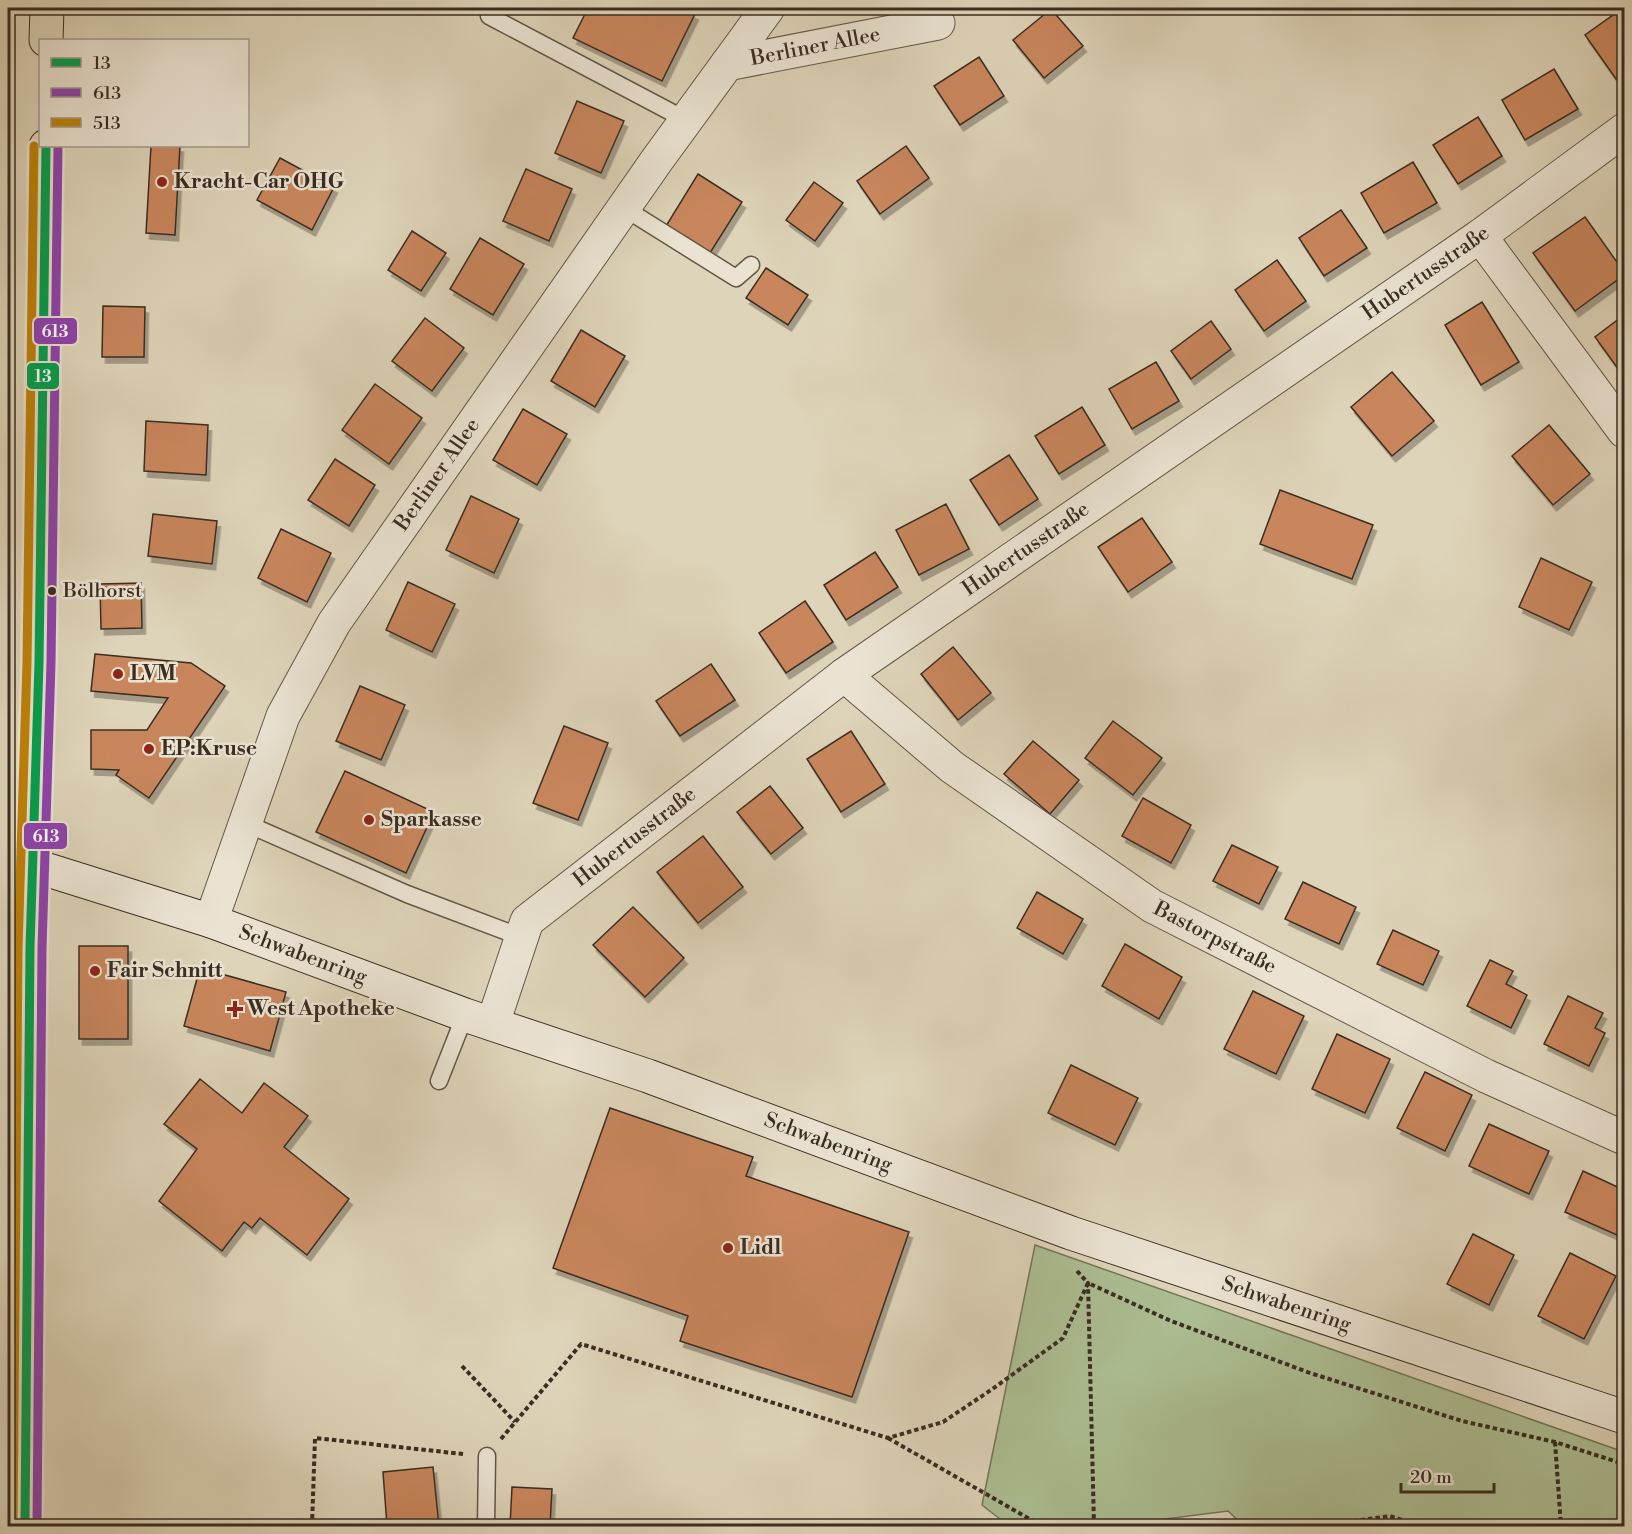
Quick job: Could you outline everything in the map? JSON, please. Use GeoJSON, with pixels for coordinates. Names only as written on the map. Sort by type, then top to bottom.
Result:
{"type":"FeatureCollection","features":[{"type":"Feature","properties":{"kind":"main road"},"geometry":{"type":"LineString","coordinates":[[46,39],[47,8]]}},
{"type":"Feature","properties":{"kind":"main road"},"geometry":{"type":"LineString","coordinates":[[25,1527],[29,960],[20,857],[39,663],[45,147]]}},
{"type":"Feature","properties":{"kind":"street","name":"Berliner Allee"},"geometry":{"type":"LineString","coordinates":[[212,921],[283,716],[333,623],[686,120],[768,8]]}},
{"type":"Feature","properties":{"kind":"street","name":"Berliner Allee"},"geometry":{"type":"LineString","coordinates":[[727,64],[938,23]]}},
{"type":"Feature","properties":{"kind":"street","name":"Hubertusstraße"},"geometry":{"type":"LineString","coordinates":[[479,1019],[527,921],[844,675],[1480,236],[1624,130]]}},
{"type":"Feature","properties":{"kind":"street"},"geometry":{"type":"LineString","coordinates":[[1480,236],[1624,431]]}},
{"type":"Feature","properties":{"kind":"street","name":"Bastorpstraße"},"geometry":{"type":"LineString","coordinates":[[844,675],[952,767],[1152,906],[1486,1076],[1624,1138]]}},
{"type":"Feature","properties":{"kind":"street","name":"Schwabenring"},"geometry":{"type":"LineString","coordinates":[[20,857],[212,921],[479,1019],[648,1076],[1071,1233],[1624,1417]]}},
{"type":"Feature","properties":{"kind":"lane"},"geometry":{"type":"LineString","coordinates":[[489,16],[686,120]]}},
{"type":"Feature","properties":{"kind":"lane"},"geometry":{"type":"LineString","coordinates":[[624,208],[736,278],[751,265]]}},
{"type":"Feature","properties":{"kind":"lane"},"geometry":{"type":"LineString","coordinates":[[245,823],[408,894],[521,937]]}},
{"type":"Feature","properties":{"kind":"lane"},"geometry":{"type":"LineString","coordinates":[[439,1081],[479,1019]]}},
{"type":"Feature","properties":{"kind":"lane"},"geometry":{"type":"LineString","coordinates":[[486,1527],[487,1456]]}},
{"type":"Feature","properties":{"kind":"path"},"geometry":{"type":"LineString","coordinates":[[1071,1233],[1072,1266],[1088,1283],[1171,1321],[1310,1373],[1462,1421],[1555,1442],[1624,1464]]}},
{"type":"Feature","properties":{"kind":"path"},"geometry":{"type":"LineString","coordinates":[[888,1438],[943,1422],[1063,1338],[1088,1283]]}},
{"type":"Feature","properties":{"kind":"path"},"geometry":{"type":"LineString","coordinates":[[1088,1283],[1094,1527]]}},
{"type":"Feature","properties":{"kind":"path"},"geometry":{"type":"LineString","coordinates":[[312,1527],[315,1438],[487,1456],[580,1344],[888,1438],[1042,1527]]}},
{"type":"Feature","properties":{"kind":"path"},"geometry":{"type":"LineString","coordinates":[[462,1366],[515,1422]]}},
{"type":"Feature","properties":{"kind":"path"},"geometry":{"type":"LineString","coordinates":[[1555,1442],[1561,1527]]}},
{"type":"Feature","properties":{"kind":"path"},"geometry":{"type":"LineString","coordinates":[[1316,1527],[1390,1516],[1420,1527]]}},
{"type":"Feature","properties":{"kind":"green space"},"geometry":{"type":"Polygon","coordinates":[[[1035,1245],[1624,1452],[1624,1526],[1244,1526],[1228,1511],[1110,1526],[1009,1526],[982,1505],[1035,1245]]]}},
{"type":"Feature","properties":{"kind":"building"},"geometry":{"type":"Polygon","coordinates":[[[588,8],[682,8],[695,14],[662,81],[573,38],[588,8]]]}},
{"type":"Feature","properties":{"kind":"building"},"geometry":{"type":"Polygon","coordinates":[[[1623,8],[1624,73],[1616,79],[1585,35],[1623,8]]]}},
{"type":"Feature","properties":{"kind":"building"},"geometry":{"type":"Polygon","coordinates":[[[1051,9],[1083,46],[1044,78],[1013,40],[1051,9]]]}},
{"type":"Feature","properties":{"kind":"building"},"geometry":{"type":"Polygon","coordinates":[[[979,57],[1004,96],[960,125],[934,86],[979,57]]]}},
{"type":"Feature","properties":{"kind":"building"},"geometry":{"type":"Polygon","coordinates":[[[1554,69],[1578,109],[1525,140],[1502,100],[1554,69]]]}},
{"type":"Feature","properties":{"kind":"building"},"geometry":{"type":"Polygon","coordinates":[[[577,101],[624,121],[601,173],[555,153],[577,101]]]}},
{"type":"Feature","properties":{"kind":"building"},"geometry":{"type":"Polygon","coordinates":[[[1478,117],[1502,156],[1458,184],[1433,145],[1478,117]]]}},
{"type":"Feature","properties":{"kind":"building"},"geometry":{"type":"Polygon","coordinates":[[[906,146],[929,178],[880,214],[857,181],[906,146]]]}},
{"type":"Feature","properties":{"kind":"building"},"geometry":{"type":"Polygon","coordinates":[[[151,147],[180,147],[175,235],[146,233],[151,147]]]}},
{"type":"Feature","properties":{"kind":"building"},"geometry":{"type":"Polygon","coordinates":[[[280,158],[334,187],[312,230],[257,200],[280,158]]]}},
{"type":"Feature","properties":{"kind":"building"},"geometry":{"type":"Polygon","coordinates":[[[1413,162],[1437,203],[1384,233],[1361,193],[1413,162]]]}},
{"type":"Feature","properties":{"kind":"building"},"geometry":{"type":"Polygon","coordinates":[[[526,169],[572,189],[549,241],[503,221],[526,169]]]}},
{"type":"Feature","properties":{"kind":"building"},"geometry":{"type":"Polygon","coordinates":[[[698,174],[742,202],[710,253],[666,226],[698,174]]]}},
{"type":"Feature","properties":{"kind":"building"},"geometry":{"type":"Polygon","coordinates":[[[814,182],[843,203],[815,241],[786,220],[814,182]]]}},
{"type":"Feature","properties":{"kind":"building"},"geometry":{"type":"Polygon","coordinates":[[[1341,210],[1367,248],[1324,276],[1299,238],[1341,210]]]}},
{"type":"Feature","properties":{"kind":"building"},"geometry":{"type":"Polygon","coordinates":[[[1585,217],[1624,275],[1575,311],[1533,253],[1585,217]]]}},
{"type":"Feature","properties":{"kind":"building"},"geometry":{"type":"Polygon","coordinates":[[[412,231],[446,253],[421,291],[388,270],[412,231]]]}},
{"type":"Feature","properties":{"kind":"building"},"geometry":{"type":"Polygon","coordinates":[[[480,238],[524,264],[493,315],[450,289],[480,238]]]}},
{"type":"Feature","properties":{"kind":"building"},"geometry":{"type":"Polygon","coordinates":[[[1277,260],[1306,301],[1264,331],[1235,290],[1277,260]]]}},
{"type":"Feature","properties":{"kind":"building"},"geometry":{"type":"Polygon","coordinates":[[[766,268],[808,295],[788,325],[746,298],[766,268]]]}},
{"type":"Feature","properties":{"kind":"building"},"geometry":{"type":"Polygon","coordinates":[[[1482,302],[1519,362],[1481,385],[1445,325],[1482,302]]]}},
{"type":"Feature","properties":{"kind":"building"},"geometry":{"type":"Polygon","coordinates":[[[103,306],[145,307],[144,357],[102,357],[103,306]]]}},
{"type":"Feature","properties":{"kind":"building"},"geometry":{"type":"Polygon","coordinates":[[[1624,315],[1624,377],[1595,337],[1624,315]]]}},
{"type":"Feature","properties":{"kind":"building"},"geometry":{"type":"Polygon","coordinates":[[[425,318],[464,348],[432,391],[392,361],[425,318]]]}},
{"type":"Feature","properties":{"kind":"building"},"geometry":{"type":"Polygon","coordinates":[[[1211,321],[1231,349],[1191,379],[1171,351],[1211,321]]]}},
{"type":"Feature","properties":{"kind":"building"},"geometry":{"type":"Polygon","coordinates":[[[581,330],[625,356],[595,407],[551,381],[581,330]]]}},
{"type":"Feature","properties":{"kind":"building"},"geometry":{"type":"Polygon","coordinates":[[[1156,362],[1179,401],[1132,429],[1109,389],[1156,362]]]}},
{"type":"Feature","properties":{"kind":"building"},"geometry":{"type":"Polygon","coordinates":[[[1392,372],[1434,421],[1392,456],[1351,407],[1392,372]]]}},
{"type":"Feature","properties":{"kind":"building"},"geometry":{"type":"Polygon","coordinates":[[[375,384],[422,418],[389,464],[342,430],[375,384]]]}},
{"type":"Feature","properties":{"kind":"building"},"geometry":{"type":"Polygon","coordinates":[[[1082,407],[1105,445],[1059,474],[1035,436],[1082,407]]]}},
{"type":"Feature","properties":{"kind":"building"},"geometry":{"type":"Polygon","coordinates":[[[523,409],[567,434],[537,485],[493,460],[523,409]]]}},
{"type":"Feature","properties":{"kind":"building"},"geometry":{"type":"Polygon","coordinates":[[[146,421],[208,425],[206,475],[144,471],[146,421]]]}},
{"type":"Feature","properties":{"kind":"building"},"geometry":{"type":"Polygon","coordinates":[[[1549,425],[1590,474],[1553,505],[1512,456],[1549,425]]]}},
{"type":"Feature","properties":{"kind":"building"},"geometry":{"type":"Polygon","coordinates":[[[1009,455],[1038,499],[999,525],[970,480],[1009,455]]]}},
{"type":"Feature","properties":{"kind":"building"},"geometry":{"type":"Polygon","coordinates":[[[335,459],[375,485],[349,526],[308,500],[335,459]]]}},
{"type":"Feature","properties":{"kind":"building"},"geometry":{"type":"Polygon","coordinates":[[[1280,490],[1373,525],[1352,579],[1260,544],[1280,490]]]}},
{"type":"Feature","properties":{"kind":"building"},"geometry":{"type":"Polygon","coordinates":[[[471,496],[519,519],[494,573],[446,550],[471,496]]]}},
{"type":"Feature","properties":{"kind":"building"},"geometry":{"type":"Polygon","coordinates":[[[946,504],[969,549],[919,575],[896,530],[946,504]]]}},
{"type":"Feature","properties":{"kind":"building"},"geometry":{"type":"Polygon","coordinates":[[[153,514],[217,521],[212,564],[148,556],[153,514]]]}},
{"type":"Feature","properties":{"kind":"building"},"geometry":{"type":"Polygon","coordinates":[[[1142,518],[1172,562],[1128,592],[1098,547],[1142,518]]]}},
{"type":"Feature","properties":{"kind":"building"},"geometry":{"type":"Polygon","coordinates":[[[281,529],[331,553],[307,602],[258,578],[281,529]]]}},
{"type":"Feature","properties":{"kind":"building"},"geometry":{"type":"Polygon","coordinates":[[[875,552],[898,587],[846,620],[824,585],[875,552]]]}},
{"type":"Feature","properties":{"kind":"building"},"geometry":{"type":"Polygon","coordinates":[[[1541,558],[1592,582],[1569,630],[1519,607],[1541,558]]]}},
{"type":"Feature","properties":{"kind":"building"},"geometry":{"type":"Polygon","coordinates":[[[408,582],[455,604],[432,652],[386,630],[408,582]]]}},
{"type":"Feature","properties":{"kind":"building"},"geometry":{"type":"Polygon","coordinates":[[[141,583],[142,628],[101,629],[100,584],[141,583]]]}},
{"type":"Feature","properties":{"kind":"building"},"geometry":{"type":"Polygon","coordinates":[[[805,601],[833,642],[786,673],[759,633],[805,601]]]}},
{"type":"Feature","properties":{"kind":"building"},"geometry":{"type":"Polygon","coordinates":[[[953,647],[991,693],[958,720],[921,674],[953,647]]]}},
{"type":"Feature","properties":{"kind":"building"},"geometry":{"type":"Polygon","coordinates":[[[95,654],[191,663],[225,686],[149,798],[116,775],[119,770],[91,769],[91,730],[147,730],[168,698],[91,691],[95,654]]]}},
{"type":"Feature","properties":{"kind":"building"},"geometry":{"type":"Polygon","coordinates":[[[711,664],[735,700],[680,736],[656,701],[711,664]]]}},
{"type":"Feature","properties":{"kind":"building"},"geometry":{"type":"Polygon","coordinates":[[[360,686],[405,705],[381,760],[336,741],[360,686]]]}},
{"type":"Feature","properties":{"kind":"building"},"geometry":{"type":"Polygon","coordinates":[[[1113,721],[1162,758],[1133,795],[1085,758],[1113,721]]]}},
{"type":"Feature","properties":{"kind":"building"},"geometry":{"type":"Polygon","coordinates":[[[564,726],[608,743],[578,820],[533,803],[564,726]]]}},
{"type":"Feature","properties":{"kind":"building"},"geometry":{"type":"Polygon","coordinates":[[[851,731],[885,784],[841,812],[807,759],[851,731]]]}},
{"type":"Feature","properties":{"kind":"building"},"geometry":{"type":"Polygon","coordinates":[[[1033,741],[1079,780],[1050,814],[1004,774],[1033,741]]]}},
{"type":"Feature","properties":{"kind":"building"},"geometry":{"type":"Polygon","coordinates":[[[345,771],[434,812],[406,873],[316,832],[345,771]]]}},
{"type":"Feature","properties":{"kind":"building"},"geometry":{"type":"Polygon","coordinates":[[[770,786],[803,828],[771,854],[737,812],[770,786]]]}},
{"type":"Feature","properties":{"kind":"building"},"geometry":{"type":"Polygon","coordinates":[[[1143,798],[1191,825],[1171,863],[1122,836],[1143,798]]]}},
{"type":"Feature","properties":{"kind":"building"},"geometry":{"type":"Polygon","coordinates":[[[703,836],[743,887],[698,923],[657,872],[703,836]]]}},
{"type":"Feature","properties":{"kind":"building"},"geometry":{"type":"Polygon","coordinates":[[[1232,845],[1278,867],[1259,904],[1213,881],[1232,845]]]}},
{"type":"Feature","properties":{"kind":"building"},"geometry":{"type":"Polygon","coordinates":[[[1303,882],[1356,907],[1339,944],[1285,919],[1303,882]]]}},
{"type":"Feature","properties":{"kind":"building"},"geometry":{"type":"Polygon","coordinates":[[[1037,892],[1083,919],[1063,954],[1017,928],[1037,892]]]}},
{"type":"Feature","properties":{"kind":"building"},"geometry":{"type":"Polygon","coordinates":[[[633,907],[684,958],[645,997],[593,945],[633,907]]]}},
{"type":"Feature","properties":{"kind":"building"},"geometry":{"type":"Polygon","coordinates":[[[1393,930],[1439,951],[1423,985],[1377,964],[1393,930]]]}},
{"type":"Feature","properties":{"kind":"building"},"geometry":{"type":"Polygon","coordinates":[[[1125,944],[1182,977],[1159,1019],[1102,986],[1125,944]]]}},
{"type":"Feature","properties":{"kind":"building"},"geometry":{"type":"Polygon","coordinates":[[[79,946],[128,946],[128,1039],[79,1039],[79,946]]]}},
{"type":"Feature","properties":{"kind":"building"},"geometry":{"type":"Polygon","coordinates":[[[1490,960],[1513,971],[1506,984],[1527,995],[1511,1028],[1467,1006],[1490,960]]]}},
{"type":"Feature","properties":{"kind":"building","name":"West Apotheke"},"geometry":{"type":"Polygon","coordinates":[[[200,968],[286,992],[270,1051],[184,1026],[200,968]]]}},
{"type":"Feature","properties":{"kind":"building"},"geometry":{"type":"Polygon","coordinates":[[[1253,991],[1304,1016],[1276,1074],[1224,1049],[1253,991]]]}},
{"type":"Feature","properties":{"kind":"building"},"geometry":{"type":"Polygon","coordinates":[[[1568,996],[1603,1013],[1595,1028],[1605,1033],[1589,1066],[1544,1044],[1568,996]]]}},
{"type":"Feature","properties":{"kind":"building"},"geometry":{"type":"Polygon","coordinates":[[[1337,1034],[1390,1059],[1365,1113],[1312,1089],[1337,1034]]]}},
{"type":"Feature","properties":{"kind":"building"},"geometry":{"type":"Polygon","coordinates":[[[1071,1065],[1138,1098],[1115,1145],[1048,1113],[1071,1065]]]}},
{"type":"Feature","properties":{"kind":"building"},"geometry":{"type":"Polygon","coordinates":[[[1425,1072],[1472,1095],[1445,1151],[1397,1128],[1425,1072]]]}},
{"type":"Feature","properties":{"kind":"building"},"geometry":{"type":"Polygon","coordinates":[[[200,1079],[242,1113],[264,1083],[308,1116],[284,1147],[349,1199],[307,1255],[260,1218],[252,1228],[244,1222],[222,1251],[159,1201],[197,1149],[164,1124],[200,1079]]]}},
{"type":"Feature","properties":{"kind":"building"},"geometry":{"type":"Polygon","coordinates":[[[610,1108],[753,1157],[746,1176],[909,1232],[852,1397],[680,1341],[688,1316],[553,1268],[610,1108]]]}},
{"type":"Feature","properties":{"kind":"building"},"geometry":{"type":"Polygon","coordinates":[[[1489,1124],[1549,1151],[1529,1194],[1469,1166],[1489,1124]]]}},
{"type":"Feature","properties":{"kind":"building"},"geometry":{"type":"Polygon","coordinates":[[[1583,1171],[1624,1190],[1624,1218],[1617,1235],[1565,1212],[1583,1171]]]}},
{"type":"Feature","properties":{"kind":"building"},"geometry":{"type":"Polygon","coordinates":[[[1473,1234],[1514,1255],[1489,1305],[1447,1284],[1473,1234]]]}},
{"type":"Feature","properties":{"kind":"building"},"geometry":{"type":"Polygon","coordinates":[[[1570,1253],[1616,1276],[1584,1339],[1538,1316],[1570,1253]]]}},
{"type":"Feature","properties":{"kind":"building"},"geometry":{"type":"Polygon","coordinates":[[[433,1467],[439,1526],[387,1526],[383,1472],[433,1467]]]}},
{"type":"Feature","properties":{"kind":"building"},"geometry":{"type":"Polygon","coordinates":[[[512,1487],[552,1489],[550,1526],[510,1526],[512,1487]]]}},
{"type":"Feature","properties":{"kind":"transit line","name":"513"},"geometry":{"type":"LineString","coordinates":[[13,1526],[18,948],[27,663],[34,146]]}},
{"type":"Feature","properties":{"kind":"transit line","name":"13"},"geometry":{"type":"LineString","coordinates":[[25,1526],[30,948],[39,663],[46,147]]}},
{"type":"Feature","properties":{"kind":"transit line","name":"613"},"geometry":{"type":"LineString","coordinates":[[37,1526],[42,948],[51,663],[58,147]]}},
{"type":"Feature","properties":{"kind":"place","name":"Kracht-Car OHG"},"geometry":{"type":"Point","coordinates":[162,182]}},
{"type":"Feature","properties":{"kind":"place","name":"Bölhorst"},"geometry":{"type":"Point","coordinates":[52,591]}},
{"type":"Feature","properties":{"kind":"place","name":"LVM"},"geometry":{"type":"Point","coordinates":[118,674]}},
{"type":"Feature","properties":{"kind":"place","name":"EP:Kruse"},"geometry":{"type":"Point","coordinates":[149,749]}},
{"type":"Feature","properties":{"kind":"place","name":"Sparkasse"},"geometry":{"type":"Point","coordinates":[369,820]}},
{"type":"Feature","properties":{"kind":"place","name":"Fair Schnitt"},"geometry":{"type":"Point","coordinates":[95,971]}},
{"type":"Feature","properties":{"kind":"place","name":"West Apotheke"},"geometry":{"type":"Point","coordinates":[235,1009]}},
{"type":"Feature","properties":{"kind":"place","name":"Lidl"},"geometry":{"type":"Point","coordinates":[728,1248]}}]}
